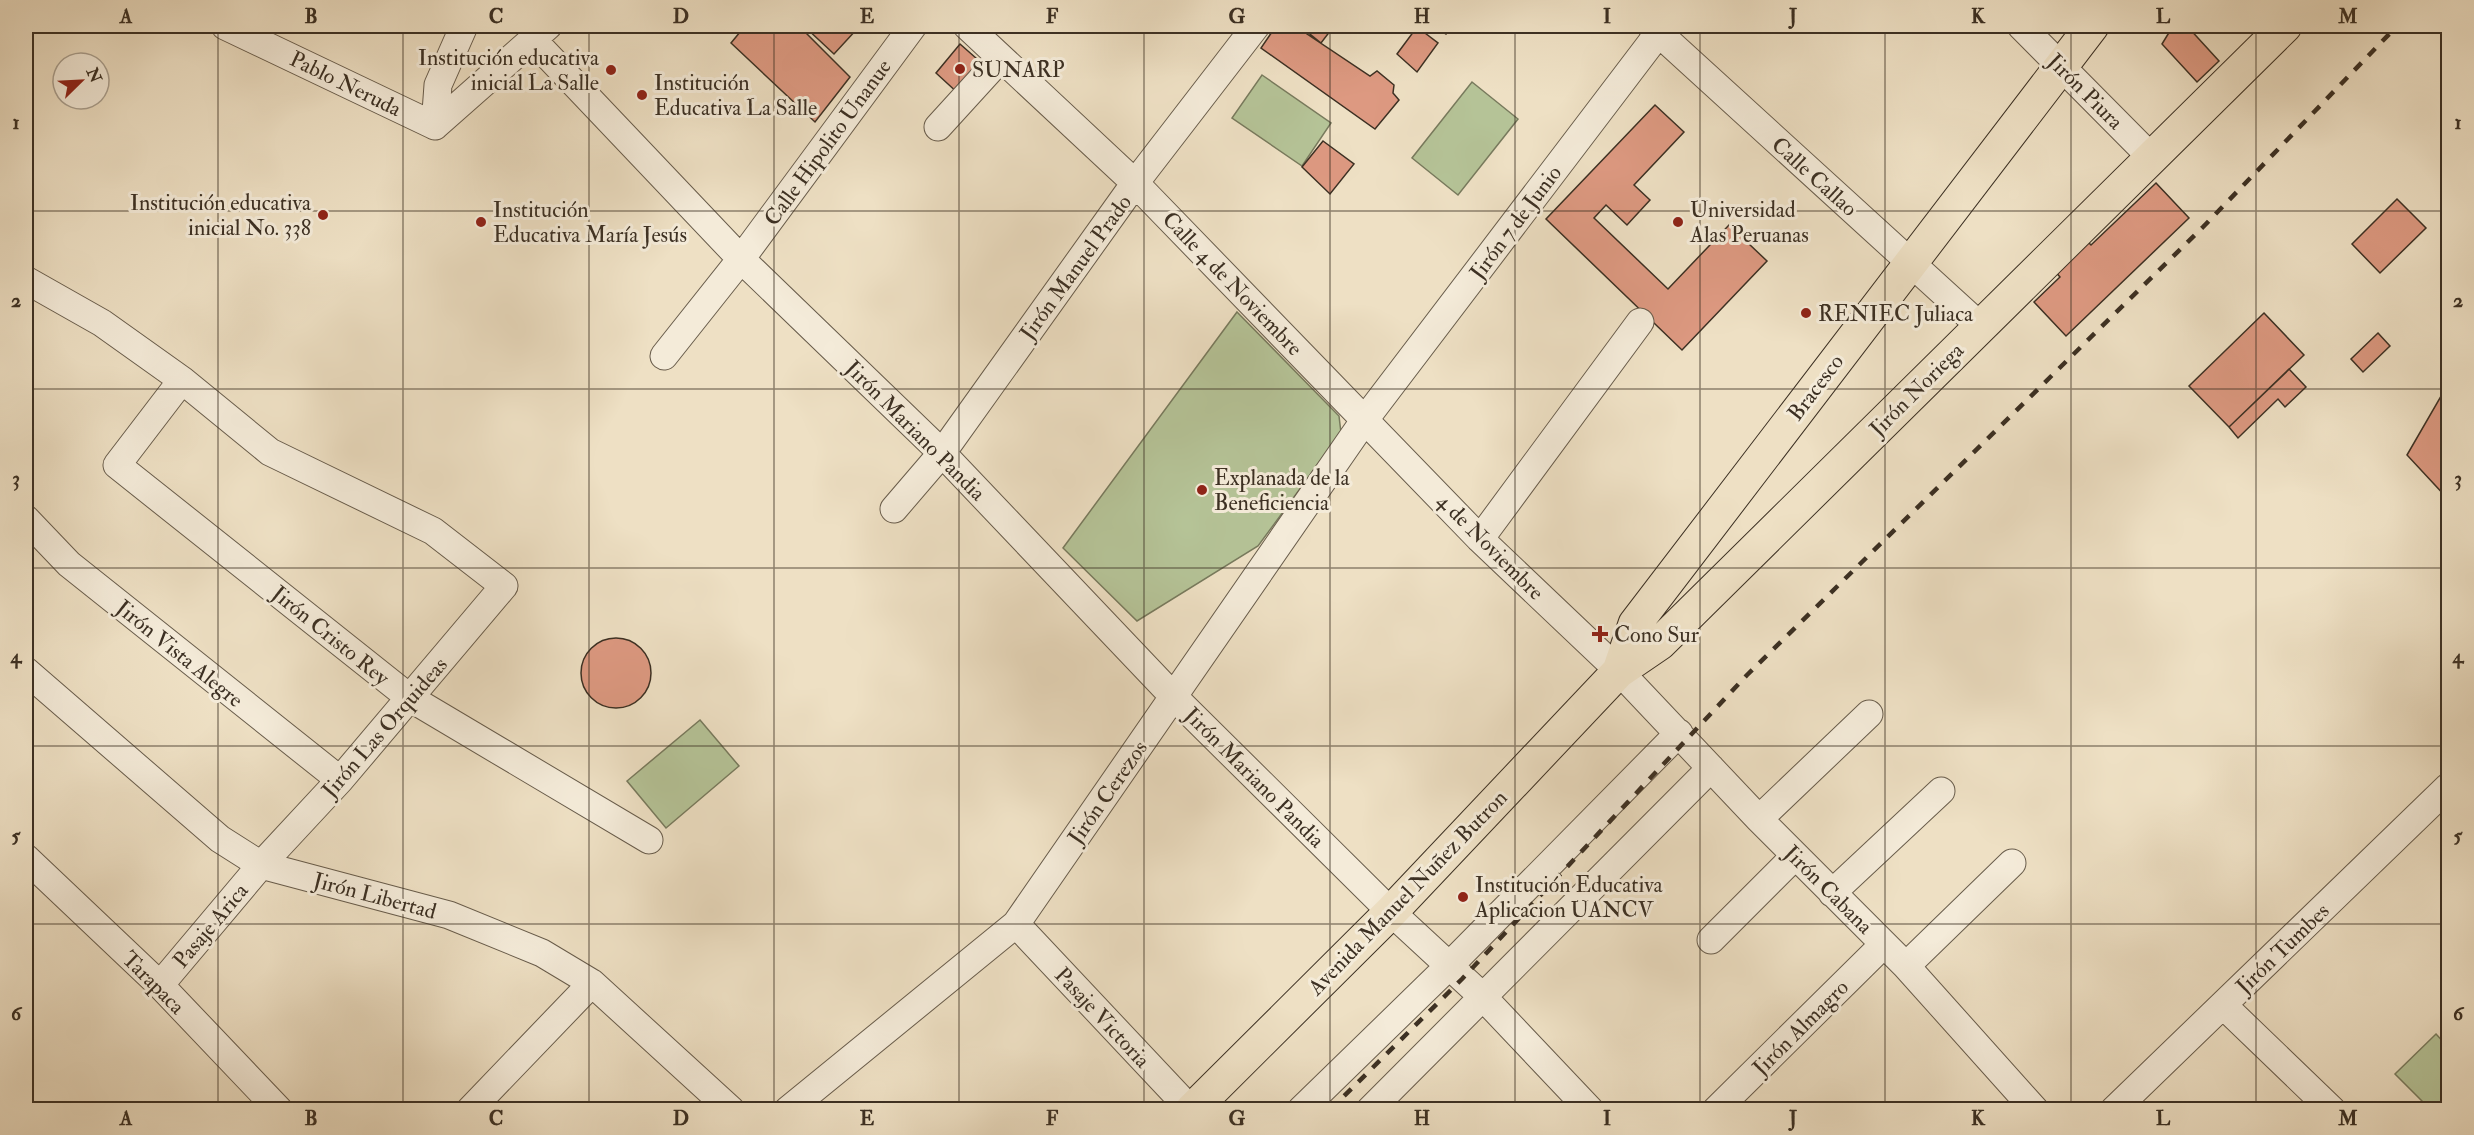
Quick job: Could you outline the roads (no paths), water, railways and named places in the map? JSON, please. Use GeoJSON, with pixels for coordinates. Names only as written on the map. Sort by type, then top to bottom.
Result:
{"type":"FeatureCollection","features":[{"type":"Feature","properties":{"kind":"main road","name":"Bracesco"},"geometry":{"type":"LineString","coordinates":[[1619,671],[1635,624],[2092,26]]}},
{"type":"Feature","properties":{"kind":"main road","name":"Jirón Noriega"},"geometry":{"type":"LineString","coordinates":[[1619,671],[1660,643],[2285,26]]}},
{"type":"Feature","properties":{"kind":"main road","name":"Avenida Manuel Nuñez Butron"},"geometry":{"type":"LineString","coordinates":[[1191,1110],[1390,912],[1619,671]]}},
{"type":"Feature","properties":{"kind":"street","name":"Pablo Neruda"},"geometry":{"type":"LineString","coordinates":[[225,26],[435,126]]}},
{"type":"Feature","properties":{"kind":"street"},"geometry":{"type":"LineString","coordinates":[[435,126],[438,86],[464,26]]}},
{"type":"Feature","properties":{"kind":"street","name":"Calle Hipolito Unanue"},"geometry":{"type":"LineString","coordinates":[[664,356],[741,259],[913,26]]}},
{"type":"Feature","properties":{"kind":"street","name":"Calle 4 de Noviembre"},"geometry":{"type":"LineString","coordinates":[[967,26],[1135,183],[1366,418]]}},
{"type":"Feature","properties":{"kind":"street","name":"Jirón Manuel Prado"},"geometry":{"type":"LineString","coordinates":[[894,509],[942,453],[1135,183],[1256,26]]}},
{"type":"Feature","properties":{"kind":"street","name":"Jirón Piura"},"geometry":{"type":"LineString","coordinates":[[2021,26],[2151,157]]}},
{"type":"Feature","properties":{"kind":"street","name":"Calle Callao"},"geometry":{"type":"LineString","coordinates":[[1658,28],[1980,326]]}},
{"type":"Feature","properties":{"kind":"street","name":"Jirón 7 de Junio"},"geometry":{"type":"LineString","coordinates":[[1366,418],[1658,28]]}},
{"type":"Feature","properties":{"kind":"street","name":"Jirón Mariano Pandia"},"geometry":{"type":"LineString","coordinates":[[435,126],[540,33],[741,259],[942,453],[1173,696],[1390,912],[1483,997],[1590,1110]]}},
{"type":"Feature","properties":{"kind":"street"},"geometry":{"type":"LineString","coordinates":[[938,127],[1000,58]]}},
{"type":"Feature","properties":{"kind":"street"},"geometry":{"type":"LineString","coordinates":[[26,279],[102,323],[182,380]]}},
{"type":"Feature","properties":{"kind":"street"},"geometry":{"type":"LineString","coordinates":[[1480,539],[1640,322]]}},
{"type":"Feature","properties":{"kind":"street","name":"Jirón Las Orquideas"},"geometry":{"type":"LineString","coordinates":[[182,380],[270,452],[433,531],[504,586],[340,780],[261,865]]}},
{"type":"Feature","properties":{"kind":"street","name":"Jirón Cristo Rey"},"geometry":{"type":"LineString","coordinates":[[182,380],[117,465],[410,698],[649,840]]}},
{"type":"Feature","properties":{"kind":"street","name":"4 de Noviembre"},"geometry":{"type":"LineString","coordinates":[[1366,418],[1480,539],[1619,671]]}},
{"type":"Feature","properties":{"kind":"street","name":"Jirón Cerezos"},"geometry":{"type":"LineString","coordinates":[[788,1110],[1016,924],[1366,418]]}},
{"type":"Feature","properties":{"kind":"street","name":"Jirón Vista Alegre"},"geometry":{"type":"LineString","coordinates":[[26,519],[69,564],[340,780]]}},
{"type":"Feature","properties":{"kind":"street","name":"Jirón Libertad"},"geometry":{"type":"LineString","coordinates":[[26,671],[220,839],[248,860],[449,915],[542,953],[592,983],[731,1110]]}},
{"type":"Feature","properties":{"kind":"street","name":"Jirón Cabana"},"geometry":{"type":"LineString","coordinates":[[1619,671],[1759,819],[1906,966],[2035,1110]]}},
{"type":"Feature","properties":{"kind":"street"},"geometry":{"type":"LineString","coordinates":[[1759,819],[1869,714]]}},
{"type":"Feature","properties":{"kind":"street"},"geometry":{"type":"LineString","coordinates":[[1301,1110],[1449,966],[1679,734]]}},
{"type":"Feature","properties":{"kind":"street"},"geometry":{"type":"LineString","coordinates":[[1370,1110],[1711,768]]}},
{"type":"Feature","properties":{"kind":"street","name":"Jirón Tumbes"},"geometry":{"type":"LineString","coordinates":[[2114,1110],[2448,787]]}},
{"type":"Feature","properties":{"kind":"street"},"geometry":{"type":"LineString","coordinates":[[1832,893],[1941,791]]}},
{"type":"Feature","properties":{"kind":"street"},"geometry":{"type":"LineString","coordinates":[[1711,940],[1795,856]]}},
{"type":"Feature","properties":{"kind":"street","name":"Tarapaca"},"geometry":{"type":"LineString","coordinates":[[26,858],[160,986],[279,1110]]}},
{"type":"Feature","properties":{"kind":"street"},"geometry":{"type":"LineString","coordinates":[[1906,966],[2012,863]]}},
{"type":"Feature","properties":{"kind":"street","name":"Pasaje Arica"},"geometry":{"type":"LineString","coordinates":[[160,986],[261,865]]}},
{"type":"Feature","properties":{"kind":"street","name":"Pasaje Victoria"},"geometry":{"type":"LineString","coordinates":[[1016,924],[1191,1110]]}},
{"type":"Feature","properties":{"kind":"street","name":"Jirón Almagro"},"geometry":{"type":"LineString","coordinates":[[1716,1110],[1884,944]]}},
{"type":"Feature","properties":{"kind":"street"},"geometry":{"type":"LineString","coordinates":[[470,1110],[592,983]]}},
{"type":"Feature","properties":{"kind":"street"},"geometry":{"type":"LineString","coordinates":[[2223,1005],[2332,1110]]}},
{"type":"Feature","properties":{"kind":"railway"},"geometry":{"type":"LineString","coordinates":[[1330,1110],[1462,979],[1747,675],[2203,227],[2397,26]]}},
{"type":"Feature","properties":{"kind":"place","name":"SUNARP"},"geometry":{"type":"Point","coordinates":[960,69]}},
{"type":"Feature","properties":{"kind":"place","name":"Institución educativa inicial La Salle"},"geometry":{"type":"Point","coordinates":[611,70]}},
{"type":"Feature","properties":{"kind":"place","name":"Institución Educativa La Salle"},"geometry":{"type":"Point","coordinates":[642,95]}},
{"type":"Feature","properties":{"kind":"place","name":"Institución educativa inicial No. 338"},"geometry":{"type":"Point","coordinates":[323,215]}},
{"type":"Feature","properties":{"kind":"place","name":"Institución Educativa María Jesús"},"geometry":{"type":"Point","coordinates":[481,222]}},
{"type":"Feature","properties":{"kind":"place","name":"Universidad Alas Peruanas"},"geometry":{"type":"Point","coordinates":[1678,222]}},
{"type":"Feature","properties":{"kind":"place","name":"RENIEC Juliaca"},"geometry":{"type":"Point","coordinates":[1806,313]}},
{"type":"Feature","properties":{"kind":"place","name":"Explanada de la Beneficiencia"},"geometry":{"type":"Point","coordinates":[1202,490]}},
{"type":"Feature","properties":{"kind":"place","name":"Cono Sur"},"geometry":{"type":"Point","coordinates":[1600,634]}},
{"type":"Feature","properties":{"kind":"place","name":"Institución Educativa Aplicacion UANCV"},"geometry":{"type":"Point","coordinates":[1463,897]}}]}
